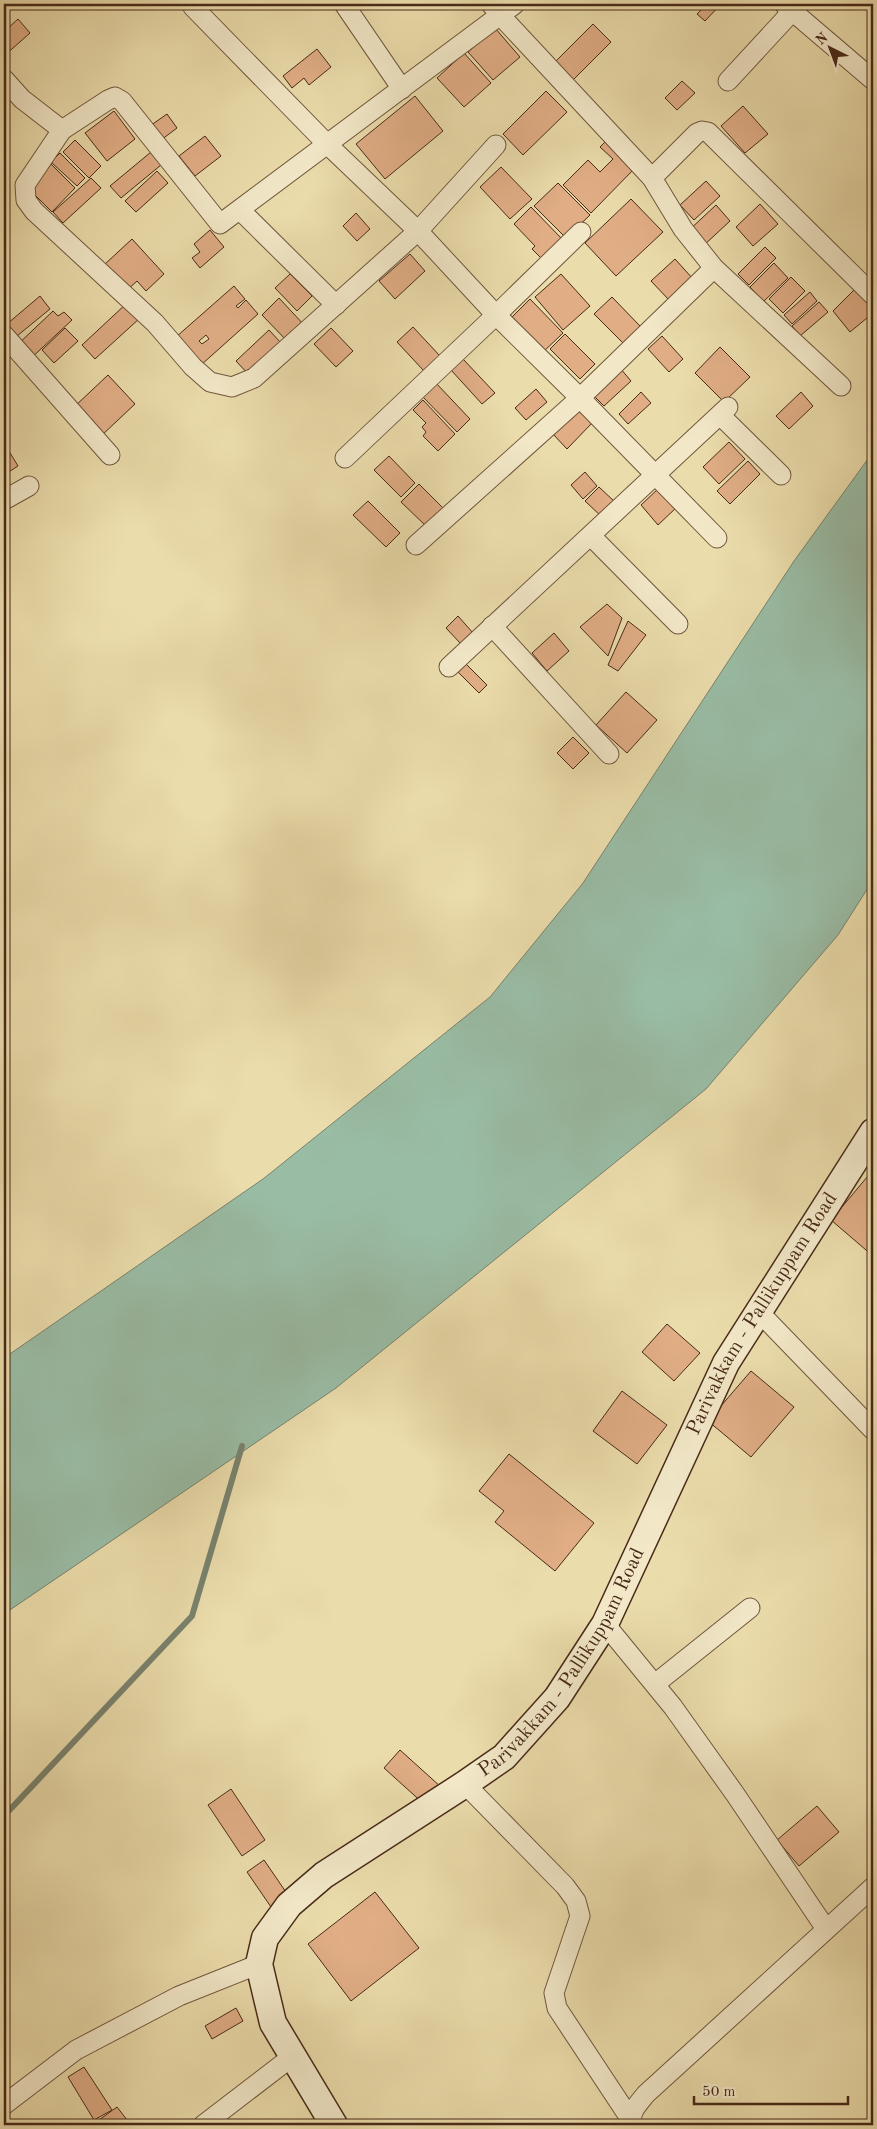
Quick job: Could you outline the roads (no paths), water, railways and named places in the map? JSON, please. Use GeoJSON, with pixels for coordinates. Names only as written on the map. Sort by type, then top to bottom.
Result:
{"type":"FeatureCollection","features":[{"type":"Feature","properties":{"kind":"street"},"geometry":{"type":"LineString","coordinates":[[344,4],[402,88]]}},
{"type":"Feature","properties":{"kind":"street"},"geometry":{"type":"LineString","coordinates":[[496,145],[418,231],[254,378],[232,387],[210,382],[193,367],[155,322],[34,211],[26,200],[25,185],[62,130],[115,97],[122,101],[220,224],[402,88],[496,9],[516,4]]}},
{"type":"Feature","properties":{"kind":"street"},"geometry":{"type":"LineString","coordinates":[[728,81],[792,6],[873,80]]}},
{"type":"Feature","properties":{"kind":"street"},"geometry":{"type":"LineString","coordinates":[[193,7],[328,145],[418,231],[496,315],[717,538]]}},
{"type":"Feature","properties":{"kind":"street"},"geometry":{"type":"LineString","coordinates":[[496,9],[652,178],[683,229],[714,268],[841,386]]}},
{"type":"Feature","properties":{"kind":"street"},"geometry":{"type":"LineString","coordinates":[[4,80],[22,99],[62,130]]}},
{"type":"Feature","properties":{"kind":"street"},"geometry":{"type":"LineString","coordinates":[[652,178],[697,133],[702,131],[708,132],[873,295]]}},
{"type":"Feature","properties":{"kind":"street"},"geometry":{"type":"LineString","coordinates":[[240,210],[336,305]]}},
{"type":"Feature","properties":{"kind":"street"},"geometry":{"type":"LineString","coordinates":[[345,458],[496,315],[580,232]]}},
{"type":"Feature","properties":{"kind":"street"},"geometry":{"type":"LineString","coordinates":[[416,545],[580,398],[714,268]]}},
{"type":"Feature","properties":{"kind":"street"},"geometry":{"type":"LineString","coordinates":[[4,334],[110,455]]}},
{"type":"Feature","properties":{"kind":"street"},"geometry":{"type":"LineString","coordinates":[[449,667],[724,411],[781,475]]}},
{"type":"Feature","properties":{"kind":"street"},"geometry":{"type":"LineString","coordinates":[[4,500],[29,486]]}},
{"type":"Feature","properties":{"kind":"street"},"geometry":{"type":"LineString","coordinates":[[591,536],[678,624]]}},
{"type":"Feature","properties":{"kind":"street"},"geometry":{"type":"LineString","coordinates":[[492,626],[609,754]]}},
{"type":"Feature","properties":{"kind":"street","name":"Parivakkam - Pallikuppam Road"},"geometry":{"type":"LineString","coordinates":[[334,2125],[272,2023],[259,1964],[265,1938],[289,1905],[324,1874],[465,1784],[504,1756],[557,1698],[605,1624],[726,1363],[873,1132]]}},
{"type":"Feature","properties":{"kind":"street"},"geometry":{"type":"LineString","coordinates":[[759,1312],[873,1430]]}},
{"type":"Feature","properties":{"kind":"street"},"geometry":{"type":"LineString","coordinates":[[655,1684],[750,1608]]}},
{"type":"Feature","properties":{"kind":"street"},"geometry":{"type":"LineString","coordinates":[[605,1624],[655,1684],[735,1794],[826,1929]]}},
{"type":"Feature","properties":{"kind":"street"},"geometry":{"type":"LineString","coordinates":[[465,1784],[566,1886],[576,1901],[580,1916],[554,1993],[557,2008],[631,2122]]}},
{"type":"Feature","properties":{"kind":"street"},"geometry":{"type":"LineString","coordinates":[[631,2122],[636,2106],[646,2094],[873,1888]]}},
{"type":"Feature","properties":{"kind":"street"},"geometry":{"type":"LineString","coordinates":[[4,2105],[76,2050],[179,1996],[259,1964]]}},
{"type":"Feature","properties":{"kind":"street"},"geometry":{"type":"LineString","coordinates":[[203,2125],[293,2056]]}},
{"type":"Feature","properties":{"kind":"waterway"},"geometry":{"type":"LineString","coordinates":[[4,1816],[192,1616],[242,1446]]}}]}
